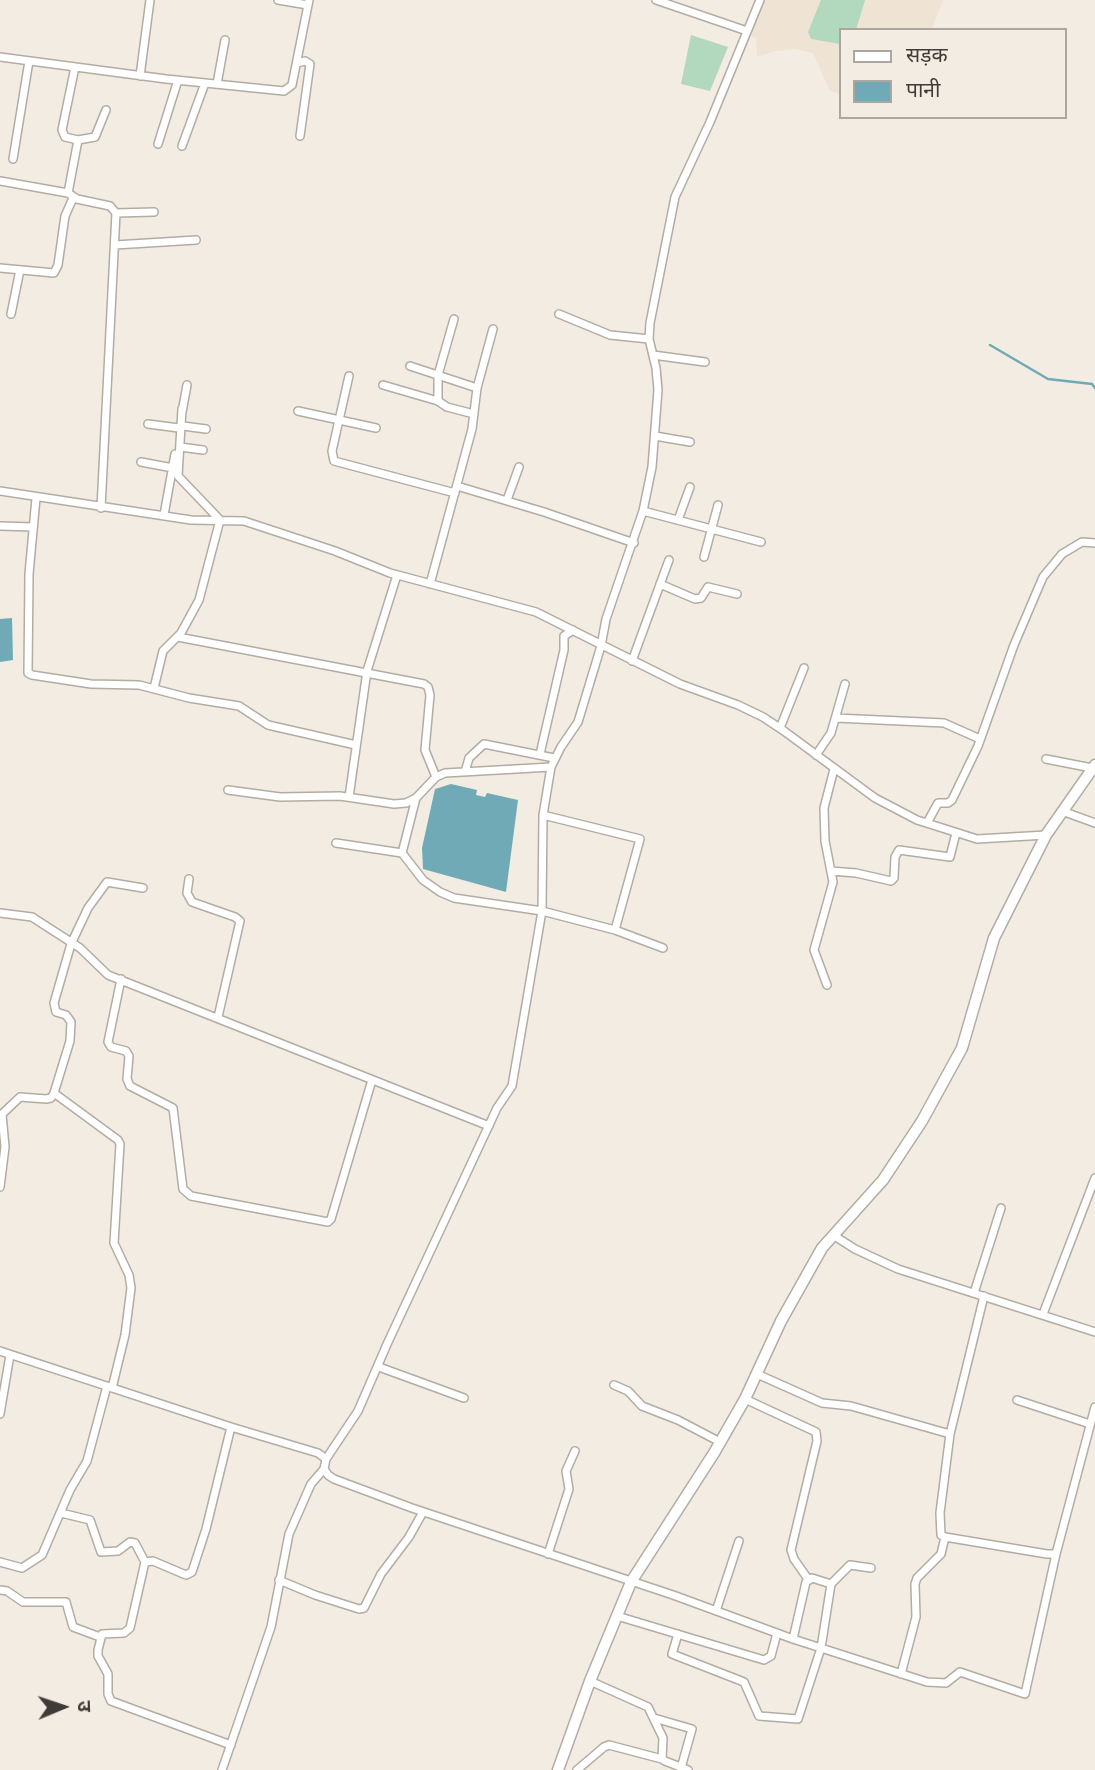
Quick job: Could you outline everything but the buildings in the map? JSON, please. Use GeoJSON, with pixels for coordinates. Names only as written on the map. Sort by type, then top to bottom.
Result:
{"type":"FeatureCollection","features":[{"type":"Feature","properties":{"kind":"street"},"geometry":{"type":"LineString","coordinates":[[140,76],[150,0]]}},
{"type":"Feature","properties":{"kind":"street"},"geometry":{"type":"LineString","coordinates":[[0,57],[140,76],[284,91],[292,85],[309,2],[278,0]]}},
{"type":"Feature","properties":{"kind":"street"},"geometry":{"type":"LineString","coordinates":[[657,0],[747,31]]}},
{"type":"Feature","properties":{"kind":"street"},"geometry":{"type":"LineString","coordinates":[[222,1770],[271,1627],[289,1534],[311,1484],[324,1469],[326,1459],[355,1419],[497,1108],[512,1086],[542,911],[543,815],[551,767],[578,722],[601,646],[606,619],[643,511],[655,436],[658,390],[649,339],[657,278],[676,197],[760,0]]}},
{"type":"Feature","properties":{"kind":"street"},"geometry":{"type":"LineString","coordinates":[[217,84],[225,40]]}},
{"type":"Feature","properties":{"kind":"street"},"geometry":{"type":"LineString","coordinates":[[13,159],[29,61]]}},
{"type":"Feature","properties":{"kind":"street"},"geometry":{"type":"LineString","coordinates":[[297,63],[305,61],[310,64],[300,136]]}},
{"type":"Feature","properties":{"kind":"street"},"geometry":{"type":"LineString","coordinates":[[75,67],[62,130],[65,136],[78,140],[95,137],[106,110]]}},
{"type":"Feature","properties":{"kind":"street"},"geometry":{"type":"LineString","coordinates":[[158,144],[177,80]]}},
{"type":"Feature","properties":{"kind":"street"},"geometry":{"type":"LineString","coordinates":[[182,146],[205,83]]}},
{"type":"Feature","properties":{"kind":"street"},"geometry":{"type":"LineString","coordinates":[[0,268],[54,273],[58,265],[78,140]]}},
{"type":"Feature","properties":{"kind":"street"},"geometry":{"type":"LineString","coordinates":[[0,181],[110,206],[116,213],[100,508]]}},
{"type":"Feature","properties":{"kind":"street"},"geometry":{"type":"LineString","coordinates":[[116,213],[154,212]]}},
{"type":"Feature","properties":{"kind":"street"},"geometry":{"type":"LineString","coordinates":[[115,245],[196,240]]}},
{"type":"Feature","properties":{"kind":"street"},"geometry":{"type":"LineString","coordinates":[[11,314],[20,270]]}},
{"type":"Feature","properties":{"kind":"street"},"geometry":{"type":"LineString","coordinates":[[559,314],[610,335],[649,339]]}},
{"type":"Feature","properties":{"kind":"street"},"geometry":{"type":"LineString","coordinates":[[438,401],[438,375],[454,319]]}},
{"type":"Feature","properties":{"kind":"street"},"geometry":{"type":"LineString","coordinates":[[430,584],[456,489],[474,414],[477,388],[493,329]]}},
{"type":"Feature","properties":{"kind":"street"},"geometry":{"type":"LineString","coordinates":[[653,355],[705,362]]}},
{"type":"Feature","properties":{"kind":"street"},"geometry":{"type":"LineString","coordinates":[[410,366],[477,388]]}},
{"type":"Feature","properties":{"kind":"street"},"geometry":{"type":"LineString","coordinates":[[349,376],[332,450],[334,461],[507,500],[634,543]]}},
{"type":"Feature","properties":{"kind":"street"},"geometry":{"type":"LineString","coordinates":[[187,385],[178,472],[180,480],[220,520]]}},
{"type":"Feature","properties":{"kind":"street"},"geometry":{"type":"LineString","coordinates":[[383,385],[474,414]]}},
{"type":"Feature","properties":{"kind":"street"},"geometry":{"type":"LineString","coordinates":[[298,411],[376,428]]}},
{"type":"Feature","properties":{"kind":"street"},"geometry":{"type":"LineString","coordinates":[[148,424],[206,429]]}},
{"type":"Feature","properties":{"kind":"street"},"geometry":{"type":"LineString","coordinates":[[164,515],[181,427]]}},
{"type":"Feature","properties":{"kind":"street"},"geometry":{"type":"LineString","coordinates":[[655,436],[690,442]]}},
{"type":"Feature","properties":{"kind":"street"},"geometry":{"type":"LineString","coordinates":[[180,447],[203,450]]}},
{"type":"Feature","properties":{"kind":"street"},"geometry":{"type":"LineString","coordinates":[[141,462],[173,468]]}},
{"type":"Feature","properties":{"kind":"street"},"geometry":{"type":"LineString","coordinates":[[507,500],[519,467]]}},
{"type":"Feature","properties":{"kind":"street"},"geometry":{"type":"LineString","coordinates":[[678,520],[690,486]]}},
{"type":"Feature","properties":{"kind":"street"},"geometry":{"type":"LineString","coordinates":[[0,491],[191,520],[244,521],[288,534],[397,575],[536,612],[680,684],[738,705],[780,727],[875,798],[927,823],[976,839],[1046,835]]}},
{"type":"Feature","properties":{"kind":"street"},"geometry":{"type":"LineString","coordinates":[[36,498],[29,574],[28,673],[32,676],[91,684],[139,685],[189,698],[239,706],[268,725],[356,745]]}},
{"type":"Feature","properties":{"kind":"street"},"geometry":{"type":"LineString","coordinates":[[704,557],[718,505]]}},
{"type":"Feature","properties":{"kind":"street"},"geometry":{"type":"LineString","coordinates":[[643,511],[761,542]]}},
{"type":"Feature","properties":{"kind":"street"},"geometry":{"type":"LineString","coordinates":[[154,688],[163,651],[178,636],[199,600],[220,520]]}},
{"type":"Feature","properties":{"kind":"street"},"geometry":{"type":"LineString","coordinates":[[0,526],[33,527]]}},
{"type":"Feature","properties":{"kind":"street"},"geometry":{"type":"LineString","coordinates":[[927,823],[938,803],[953,800],[980,739],[1014,645],[1043,578],[1062,554],[1082,542],[1095,543]]}},
{"type":"Feature","properties":{"kind":"street"},"geometry":{"type":"LineString","coordinates":[[632,661],[669,560]]}},
{"type":"Feature","properties":{"kind":"street"},"geometry":{"type":"LineString","coordinates":[[349,797],[367,671],[397,575]]}},
{"type":"Feature","properties":{"kind":"street"},"geometry":{"type":"LineString","coordinates":[[660,584],[695,599],[701,598],[708,587],[737,594]]}},
{"type":"Feature","properties":{"kind":"street"},"geometry":{"type":"LineString","coordinates":[[540,754],[564,650],[564,636],[573,630]]}},
{"type":"Feature","properties":{"kind":"street"},"geometry":{"type":"LineString","coordinates":[[178,636],[301,662],[367,671],[428,687],[430,695],[425,750],[436,777]]}},
{"type":"Feature","properties":{"kind":"street"},"geometry":{"type":"LineString","coordinates":[[780,727],[804,668]]}},
{"type":"Feature","properties":{"kind":"street"},"geometry":{"type":"LineString","coordinates":[[816,755],[831,733],[845,684]]}},
{"type":"Feature","properties":{"kind":"street"},"geometry":{"type":"LineString","coordinates":[[836,718],[944,723],[980,739]]}},
{"type":"Feature","properties":{"kind":"street"},"geometry":{"type":"LineString","coordinates":[[465,772],[469,758],[484,744],[554,758]]}},
{"type":"Feature","properties":{"kind":"street"},"geometry":{"type":"LineString","coordinates":[[558,1770],[590,1681],[631,1582],[745,1399],[781,1321],[822,1248],[883,1180],[899,1158],[962,1048],[994,938],[1046,835],[1094,766],[1046,760]]}},
{"type":"Feature","properties":{"kind":"street"},"geometry":{"type":"LineString","coordinates":[[228,790],[280,797],[349,797],[394,804],[406,803],[416,798],[436,777],[445,773],[551,767]]}},
{"type":"Feature","properties":{"kind":"street"},"geometry":{"type":"LineString","coordinates":[[827,985],[814,950],[832,882],[825,841],[824,808],[834,769]]}},
{"type":"Feature","properties":{"kind":"street"},"geometry":{"type":"LineString","coordinates":[[402,853],[416,798]]}},
{"type":"Feature","properties":{"kind":"street"},"geometry":{"type":"LineString","coordinates":[[1062,811],[1095,823]]}},
{"type":"Feature","properties":{"kind":"street"},"geometry":{"type":"LineString","coordinates":[[543,815],[640,839],[615,930]]}},
{"type":"Feature","properties":{"kind":"street"},"geometry":{"type":"LineString","coordinates":[[831,871],[856,873],[891,881],[894,878],[895,857],[900,850],[950,857],[956,833]]}},
{"type":"Feature","properties":{"kind":"street"},"geometry":{"type":"LineString","coordinates":[[336,843],[402,853],[423,880],[447,895],[542,911],[615,930],[663,948]]}},
{"type":"Feature","properties":{"kind":"street"},"geometry":{"type":"LineString","coordinates":[[189,879],[187,893],[192,902],[240,921],[219,1017]]}},
{"type":"Feature","properties":{"kind":"street"},"geometry":{"type":"LineString","coordinates":[[0,1187],[5,1147],[1,1115],[20,1097],[46,1099],[51,1098],[54,1093],[70,1041],[71,1022],[66,1015],[56,1012],[54,1003],[71,944],[88,908],[107,883],[143,888]]}},
{"type":"Feature","properties":{"kind":"street"},"geometry":{"type":"LineString","coordinates":[[0,913],[32,917],[85,952],[103,972],[489,1126]]}},
{"type":"Feature","properties":{"kind":"street"},"geometry":{"type":"LineString","coordinates":[[121,979],[108,1042],[111,1047],[126,1051],[129,1056],[127,1079],[130,1086],[173,1108],[183,1189],[191,1196],[328,1222],[372,1080]]}},
{"type":"Feature","properties":{"kind":"street"},"geometry":{"type":"LineString","coordinates":[[0,1562],[22,1568],[39,1558],[54,1531],[70,1490],[87,1461],[125,1335],[131,1288],[129,1276],[114,1243],[120,1144],[54,1093]]}},
{"type":"Feature","properties":{"kind":"street"},"geometry":{"type":"LineString","coordinates":[[1043,1314],[1095,1178]]}},
{"type":"Feature","properties":{"kind":"street"},"geometry":{"type":"LineString","coordinates":[[974,1293],[1001,1208]]}},
{"type":"Feature","properties":{"kind":"street"},"geometry":{"type":"LineString","coordinates":[[833,1235],[882,1263],[1095,1332]]}},
{"type":"Feature","properties":{"kind":"street"},"geometry":{"type":"LineString","coordinates":[[984,1296],[950,1434],[940,1513],[941,1535],[1047,1554],[1056,1553]]}},
{"type":"Feature","properties":{"kind":"street"},"geometry":{"type":"LineString","coordinates":[[0,1351],[318,1453],[326,1459]]}},
{"type":"Feature","properties":{"kind":"street"},"geometry":{"type":"LineString","coordinates":[[0,1414],[10,1355]]}},
{"type":"Feature","properties":{"kind":"street"},"geometry":{"type":"LineString","coordinates":[[379,1367],[464,1398]]}},
{"type":"Feature","properties":{"kind":"street"},"geometry":{"type":"LineString","coordinates":[[757,1374],[822,1403],[851,1406],[950,1434]]}},
{"type":"Feature","properties":{"kind":"street"},"geometry":{"type":"LineString","coordinates":[[614,1385],[628,1391],[642,1406],[678,1420],[720,1442]]}},
{"type":"Feature","properties":{"kind":"street"},"geometry":{"type":"LineString","coordinates":[[745,1399],[816,1432],[817,1441],[791,1550],[808,1579],[793,1639]]}},
{"type":"Feature","properties":{"kind":"street"},"geometry":{"type":"LineString","coordinates":[[1017,1400],[1090,1424]]}},
{"type":"Feature","properties":{"kind":"street"},"geometry":{"type":"LineString","coordinates":[[324,1469],[334,1479],[423,1512],[901,1674],[927,1682],[946,1683],[960,1672],[1025,1694],[1056,1553],[1095,1407]]}},
{"type":"Feature","properties":{"kind":"street"},"geometry":{"type":"LineString","coordinates":[[145,1562],[153,1561],[186,1575],[192,1572],[232,1427]]}},
{"type":"Feature","properties":{"kind":"street"},"geometry":{"type":"LineString","coordinates":[[548,1554],[569,1489],[566,1471],[575,1451]]}},
{"type":"Feature","properties":{"kind":"street"},"geometry":{"type":"LineString","coordinates":[[279,1580],[315,1595],[359,1609],[364,1608],[381,1574],[409,1537],[423,1512]]}},
{"type":"Feature","properties":{"kind":"street"},"geometry":{"type":"LineString","coordinates":[[61,1513],[90,1520],[101,1552],[118,1551],[130,1542],[135,1543],[145,1562],[130,1628],[124,1633],[105,1632],[100,1637],[98,1656],[108,1674],[108,1694],[111,1701],[231,1745]]}},
{"type":"Feature","properties":{"kind":"street"},"geometry":{"type":"LineString","coordinates":[[901,1674],[916,1617],[915,1584],[917,1578],[941,1555],[944,1537]]}},
{"type":"Feature","properties":{"kind":"street"},"geometry":{"type":"LineString","coordinates":[[716,1611],[739,1541]]}},
{"type":"Feature","properties":{"kind":"street"},"geometry":{"type":"LineString","coordinates":[[678,1634],[673,1654],[744,1682],[756,1713],[763,1717],[798,1719],[821,1648],[831,1584],[850,1565],[871,1568]]}},
{"type":"Feature","properties":{"kind":"street"},"geometry":{"type":"LineString","coordinates":[[808,1579],[831,1584]]}},
{"type":"Feature","properties":{"kind":"street"},"geometry":{"type":"LineString","coordinates":[[0,1590],[7,1591],[23,1602],[66,1602],[73,1627],[100,1637]]}},
{"type":"Feature","properties":{"kind":"street"},"geometry":{"type":"LineString","coordinates":[[617,1616],[764,1660],[771,1656],[777,1633]]}},
{"type":"Feature","properties":{"kind":"street"},"geometry":{"type":"LineString","coordinates":[[590,1681],[648,1707],[664,1743],[662,1759]]}},
{"type":"Feature","properties":{"kind":"street"},"geometry":{"type":"LineString","coordinates":[[577,1770],[604,1746],[609,1745],[662,1759],[685,1769],[692,1729],[654,1718]]}},
{"type":"Feature","properties":{"kind":"shaded area"},"geometry":{"type":"Polygon","coordinates":[[[762,0],[943,0],[932,28],[839,28],[839,93],[830,91],[813,53],[795,49],[757,57],[756,38],[752,37],[762,0]]]}},
{"type":"Feature","properties":{"kind":"green space"},"geometry":{"type":"Polygon","coordinates":[[[821,0],[865,0],[857,28],[839,28],[839,44],[811,39],[808,32],[821,0]]]}},
{"type":"Feature","properties":{"kind":"green space"},"geometry":{"type":"Polygon","coordinates":[[[691,35],[728,47],[710,91],[681,84],[691,35]]]}},
{"type":"Feature","properties":{"kind":"water"},"geometry":{"type":"Polygon","coordinates":[[[12,618],[13,660],[0,662],[0,619],[12,618]]]}},
{"type":"Feature","properties":{"kind":"water"},"geometry":{"type":"Polygon","coordinates":[[[451,784],[477,790],[476,795],[485,797],[487,793],[518,800],[506,892],[423,869],[422,848],[435,789],[451,784]]]}},
{"type":"Feature","properties":{"kind":"waterway"},"geometry":{"type":"LineString","coordinates":[[990,345],[1048,379],[1092,384],[1095,388]]}}]}
